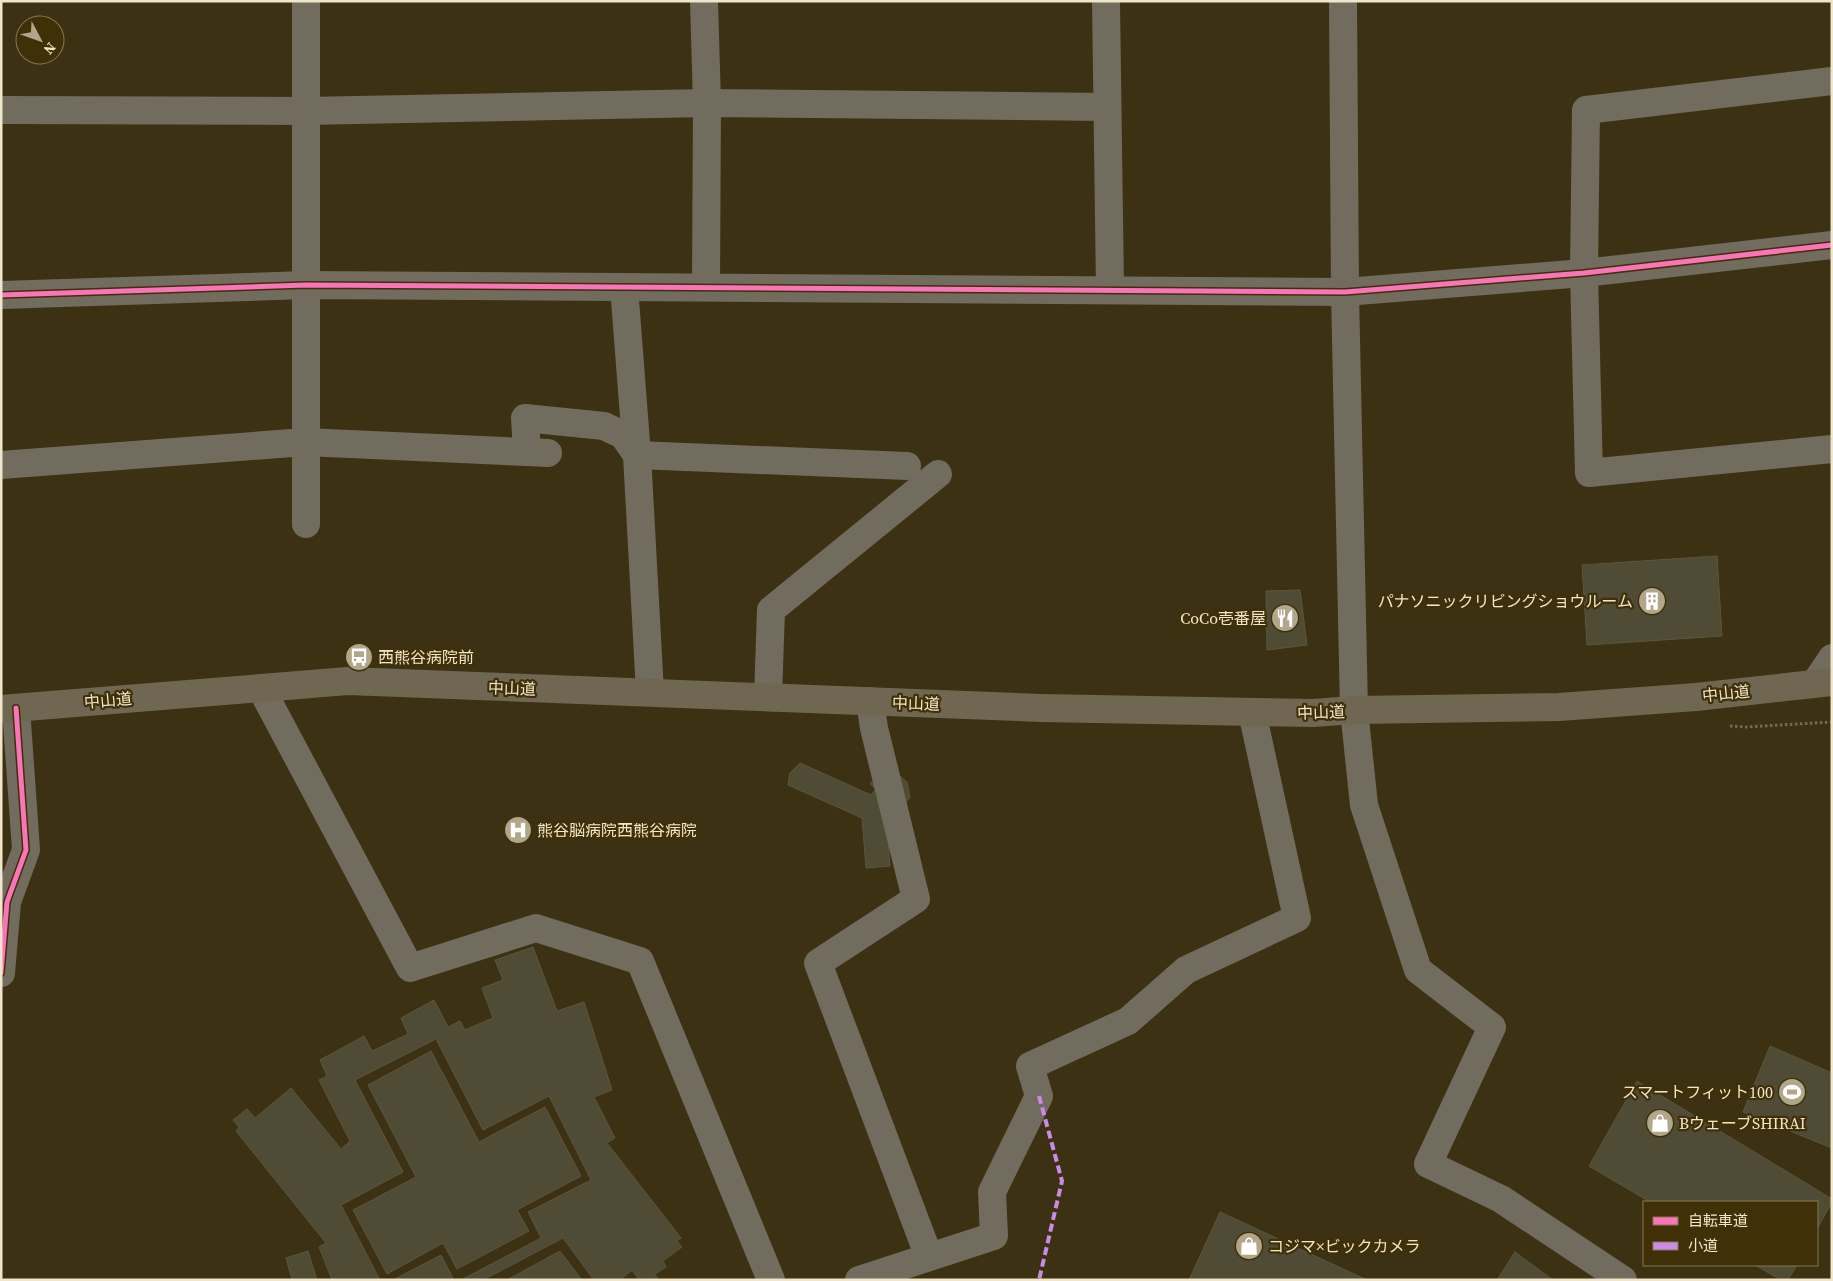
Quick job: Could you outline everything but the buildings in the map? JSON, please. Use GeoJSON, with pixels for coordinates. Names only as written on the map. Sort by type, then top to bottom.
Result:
{"type":"FeatureCollection","features":[{"type":"Feature","properties":{"kind":"highway","name":"中山道"},"geometry":{"type":"LineString","coordinates":[[9,708],[348,682],[1041,708],[1313,713],[1354,710],[1559,707],[1696,697],[1823,683]]}},
{"type":"Feature","properties":{"kind":"street"},"geometry":{"type":"LineString","coordinates":[[306,1],[306,524]]}},
{"type":"Feature","properties":{"kind":"street"},"geometry":{"type":"LineString","coordinates":[[704,1],[707,103],[706,287]]}},
{"type":"Feature","properties":{"kind":"street"},"geometry":{"type":"LineString","coordinates":[[1106,1],[1110,290]]}},
{"type":"Feature","properties":{"kind":"street"},"geometry":{"type":"LineString","coordinates":[[1344,1],[1345,292],[1354,710],[1364,805],[1418,970],[1492,1027],[1428,1164],[1501,1199],[1623,1280]]}},
{"type":"Feature","properties":{"kind":"street"},"geometry":{"type":"LineString","coordinates":[[1832,81],[1586,110],[1584,273],[1589,473],[1832,449]]}},
{"type":"Feature","properties":{"kind":"street"},"geometry":{"type":"LineString","coordinates":[[1,110],[305,111],[707,103],[1107,107]]}},
{"type":"Feature","properties":{"kind":"street"},"geometry":{"type":"LineString","coordinates":[[1,295],[306,285],[1345,292],[1584,273],[1832,245]]}},
{"type":"Feature","properties":{"kind":"street"},"geometry":{"type":"LineString","coordinates":[[624,287],[637,455],[650,692]]}},
{"type":"Feature","properties":{"kind":"street"},"geometry":{"type":"LineString","coordinates":[[1,465],[305,442],[538,452],[525,418],[604,426],[623,436],[637,455]]}},
{"type":"Feature","properties":{"kind":"street"},"geometry":{"type":"LineString","coordinates":[[637,455],[907,466]]}},
{"type":"Feature","properties":{"kind":"street"},"geometry":{"type":"LineString","coordinates":[[768,697],[771,610],[938,474]]}},
{"type":"Feature","properties":{"kind":"street"},"geometry":{"type":"LineString","coordinates":[[1823,683],[1832,658]]}},
{"type":"Feature","properties":{"kind":"street"},"geometry":{"type":"LineString","coordinates":[[261,688],[410,968],[536,928],[640,961],[771,1280]]}},
{"type":"Feature","properties":{"kind":"street"},"geometry":{"type":"LineString","coordinates":[[870,701],[874,728],[916,899],[818,963],[930,1256]]}},
{"type":"Feature","properties":{"kind":"street"},"geometry":{"type":"LineString","coordinates":[[1,973],[7,902],[26,850],[9,708]]}},
{"type":"Feature","properties":{"kind":"street"},"geometry":{"type":"LineString","coordinates":[[859,1280],[994,1236],[992,1192],[1038,1096],[1030,1066],[1128,1020],[1186,970],[1297,918],[1252,712]]}},
{"type":"Feature","properties":{"kind":"marked path"},"geometry":{"type":"LineString","coordinates":[[1039,1096],[1062,1181],[1039,1280]]}},
{"type":"Feature","properties":{"kind":"cycle path"},"geometry":{"type":"LineString","coordinates":[[1,295],[306,285],[1345,292],[1584,273],[1832,245]]}},
{"type":"Feature","properties":{"kind":"cycle path"},"geometry":{"type":"LineString","coordinates":[[1,973],[7,902],[26,850],[16,708]]}},
{"type":"Feature","properties":{"kind":"place","name":"パナソニックリビングショウルーム"},"geometry":{"type":"Point","coordinates":[1652,601]}},
{"type":"Feature","properties":{"kind":"place","name":"CoCo壱番屋"},"geometry":{"type":"Point","coordinates":[1285,618]}},
{"type":"Feature","properties":{"kind":"place","name":"西熊谷病院前"},"geometry":{"type":"Point","coordinates":[359,657]}},
{"type":"Feature","properties":{"kind":"place","name":"熊谷脳病院西熊谷病院"},"geometry":{"type":"Point","coordinates":[518,830]}},
{"type":"Feature","properties":{"kind":"place","name":"スマートフィット100"},"geometry":{"type":"Point","coordinates":[1792,1092]}},
{"type":"Feature","properties":{"kind":"place","name":"BウェーブSHIRAI"},"geometry":{"type":"Point","coordinates":[1660,1123]}},
{"type":"Feature","properties":{"kind":"place","name":"コジマ×ビックカメラ"},"geometry":{"type":"Point","coordinates":[1249,1246]}}]}
